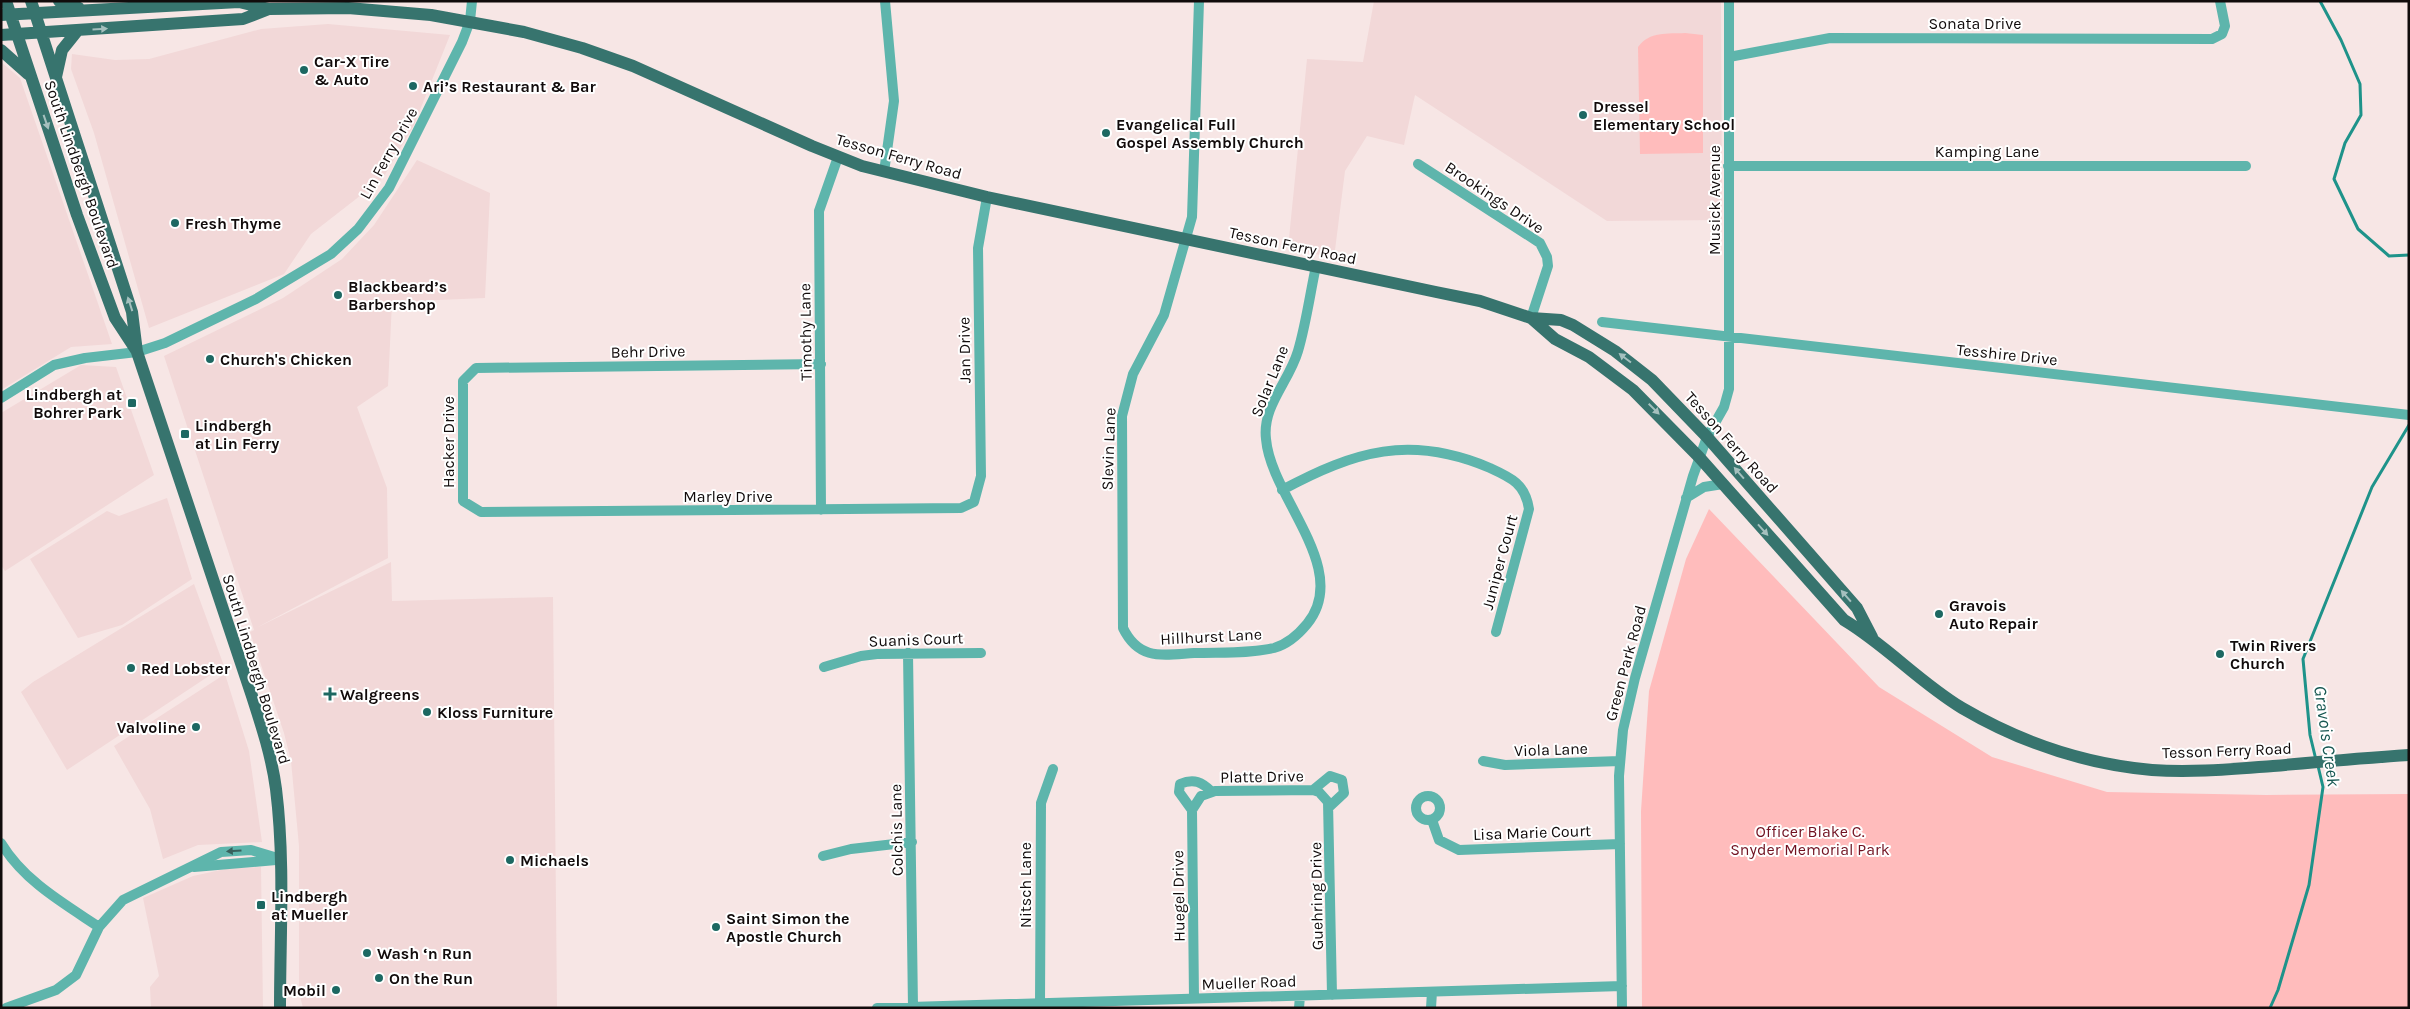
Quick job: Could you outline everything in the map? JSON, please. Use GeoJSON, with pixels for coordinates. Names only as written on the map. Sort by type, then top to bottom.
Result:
{"type":"FeatureCollection","features":[{"type":"Feature","properties":{"kind":"main road","name":"South Lindbergh Boulevard"},"geometry":{"type":"LineString","coordinates":[[6,1],[6,15],[16,34],[77,215],[115,318],[137,352]]}},
{"type":"Feature","properties":{"kind":"main road"},"geometry":{"type":"LineString","coordinates":[[59,1],[83,10]]}},
{"type":"Feature","properties":{"kind":"main road","name":"Tesson Ferry Road"},"geometry":{"type":"LineString","coordinates":[[6,15],[32,7],[83,10],[239,2],[269,9],[379,10],[470,21],[532,34],[610,57],[658,76],[838,157],[884,172],[987,197],[1480,301],[1531,318],[1562,320],[1615,351],[1652,380],[1708,437],[1857,608],[1872,636]]}},
{"type":"Feature","properties":{"kind":"main road","name":"South Lindbergh Boulevard"},"geometry":{"type":"LineString","coordinates":[[32,7],[132,312],[137,352],[262,729],[276,788],[281,860],[280,1008]]}},
{"type":"Feature","properties":{"kind":"main road","name":"Tesson Ferry Road"},"geometry":{"type":"LineString","coordinates":[[1,35],[243,19],[269,9]]}},
{"type":"Feature","properties":{"kind":"main road"},"geometry":{"type":"LineString","coordinates":[[56,79],[62,50],[78,30]]}},
{"type":"Feature","properties":{"kind":"main road"},"geometry":{"type":"LineString","coordinates":[[1,50],[30,76]]}},
{"type":"Feature","properties":{"kind":"main road","name":"Tesson Ferry Road"},"geometry":{"type":"LineString","coordinates":[[1531,318],[1555,338],[1589,357],[1633,390],[1700,457],[1844,620],[1872,636],[1909,670],[1962,708],[2006,731],[2047,748],[2097,762],[2151,770],[2248,768],[2409,754]]}},
{"type":"Feature","properties":{"kind":"street","name":"Lin Ferry Drive"},"geometry":{"type":"LineString","coordinates":[[1,398],[54,365],[85,358],[137,352],[165,343],[256,299],[297,277],[331,254],[358,229],[379,203],[396,177],[448,74],[470,21],[472,1]]}},
{"type":"Feature","properties":{"kind":"street"},"geometry":{"type":"LineString","coordinates":[[884,172],[894,101],[885,1]]}},
{"type":"Feature","properties":{"kind":"street","name":"Slevin Lane"},"geometry":{"type":"LineString","coordinates":[[1130,642],[1123,628],[1122,416],[1126,392],[1133,374],[1164,315],[1192,217],[1199,1]]}},
{"type":"Feature","properties":{"kind":"street","name":"Musick Avenue"},"geometry":{"type":"LineString","coordinates":[[1729,1],[1730,338]]}},
{"type":"Feature","properties":{"kind":"street","name":"Sonata Drive"},"geometry":{"type":"LineString","coordinates":[[1729,57],[1830,38],[2212,39],[2222,34],[2225,26],[2220,1]]}},
{"type":"Feature","properties":{"kind":"street","name":"Timothy Lane"},"geometry":{"type":"LineString","coordinates":[[821,510],[819,211],[838,157]]}},
{"type":"Feature","properties":{"kind":"street","name":"Brookings Drive"},"geometry":{"type":"LineString","coordinates":[[1418,164],[1540,243],[1547,257],[1548,266],[1531,318]]}},
{"type":"Feature","properties":{"kind":"street","name":"Kamping Lane"},"geometry":{"type":"LineString","coordinates":[[1728,166],[2246,166]]}},
{"type":"Feature","properties":{"kind":"street","name":"Jan Drive"},"geometry":{"type":"LineString","coordinates":[[974,502],[981,476],[978,248],[987,197]]}},
{"type":"Feature","properties":{"kind":"street","name":"Solar Lane"},"geometry":{"type":"LineString","coordinates":[[1314,615],[1321,597],[1321,573],[1282,490],[1269,456],[1266,422],[1298,352],[1316,266]]}},
{"type":"Feature","properties":{"kind":"street","name":"Tesshire Drive"},"geometry":{"type":"LineString","coordinates":[[1602,322],[2409,416]]}},
{"type":"Feature","properties":{"kind":"street","name":"Green Park Road"},"geometry":{"type":"LineString","coordinates":[[1622,1008],[1620,762],[1623,730],[1635,678],[1686,498],[1708,437],[1720,417],[1727,397],[1730,338]]}},
{"type":"Feature","properties":{"kind":"street","name":"Behr Drive"},"geometry":{"type":"LineString","coordinates":[[476,368],[820,364]]}},
{"type":"Feature","properties":{"kind":"street","name":"Hacker Drive"},"geometry":{"type":"LineString","coordinates":[[476,368],[463,381],[463,501],[481,512]]}},
{"type":"Feature","properties":{"kind":"street","name":"Juniper Court"},"geometry":{"type":"LineString","coordinates":[[1282,490],[1321,469],[1351,458],[1377,452],[1414,449],[1439,451],[1470,460],[1504,474],[1519,484],[1527,495],[1529,509],[1496,632]]}},
{"type":"Feature","properties":{"kind":"street"},"geometry":{"type":"LineString","coordinates":[[1686,498],[1704,487],[1723,484]]}},
{"type":"Feature","properties":{"kind":"street","name":"Marley Drive"},"geometry":{"type":"LineString","coordinates":[[481,512],[961,508],[974,502]]}},
{"type":"Feature","properties":{"kind":"street","name":"Hillhurst Lane"},"geometry":{"type":"LineString","coordinates":[[1130,642],[1152,654],[1275,648],[1294,639],[1314,615]]}},
{"type":"Feature","properties":{"kind":"street","name":"Suanis Court"},"geometry":{"type":"LineString","coordinates":[[824,667],[861,656],[981,652]]}},
{"type":"Feature","properties":{"kind":"street","name":"Colchis Lane"},"geometry":{"type":"LineString","coordinates":[[908,654],[913,1007]]}},
{"type":"Feature","properties":{"kind":"street","name":"Viola Lane"},"geometry":{"type":"LineString","coordinates":[[1483,761],[1504,765],[1620,762]]}},
{"type":"Feature","properties":{"kind":"street","name":"Nitsch Lane"},"geometry":{"type":"LineString","coordinates":[[1040,1003],[1041,803],[1053,769]]}},
{"type":"Feature","properties":{"kind":"street","name":"Platte Drive"},"geometry":{"type":"LineString","coordinates":[[1212,792],[1197,781],[1189,780],[1180,784],[1178,792],[1192,810],[1201,796],[1212,792],[1313,790],[1330,776],[1342,780],[1344,793],[1327,802],[1313,790]]}},
{"type":"Feature","properties":{"kind":"street","name":"Guehring Drive"},"geometry":{"type":"LineString","coordinates":[[1327,802],[1332,995]]}},
{"type":"Feature","properties":{"kind":"street","name":"Huegel Drive"},"geometry":{"type":"LineString","coordinates":[[1192,810],[1194,999]]}},
{"type":"Feature","properties":{"kind":"street","name":"Lisa Marie Court"},"geometry":{"type":"LineString","coordinates":[[1432,820],[1439,840],[1459,850],[1620,844]]}},
{"type":"Feature","properties":{"kind":"street"},"geometry":{"type":"LineString","coordinates":[[823,856],[851,849],[912,842]]}},
{"type":"Feature","properties":{"kind":"street"},"geometry":{"type":"LineString","coordinates":[[1,843],[8,855],[39,887],[99,927]]}},
{"type":"Feature","properties":{"kind":"street"},"geometry":{"type":"LineString","coordinates":[[6,1008],[56,990],[76,975],[83,964],[99,927],[122,900],[210,856],[227,851],[251,850],[281,860]]}},
{"type":"Feature","properties":{"kind":"street","name":"Mueller Road"},"geometry":{"type":"LineString","coordinates":[[877,1008],[1027,1006],[1040,1003],[1622,986]]}},
{"type":"Feature","properties":{"kind":"street"},"geometry":{"type":"LineString","coordinates":[[1431,1008],[1432,992]]}},
{"type":"Feature","properties":{"kind":"street"},"geometry":{"type":"LineString","coordinates":[[1299,1008],[1300,996]]}},
{"type":"Feature","properties":{"kind":"shaded area","name":"Dressel Elementary School"},"geometry":{"type":"Polygon","coordinates":[[[1374,1],[1721,1],[1722,220],[1607,221],[1415,95],[1404,145],[1367,136],[1345,171],[1334,258],[1288,248],[1307,59],[1363,62],[1374,1]]]}},
{"type":"Feature","properties":{"kind":"shaded area"},"geometry":{"type":"Polygon","coordinates":[[[328,24],[450,35],[414,125],[383,178],[311,234],[284,274],[149,328],[94,133],[71,69],[72,54],[115,60],[149,59],[261,29],[328,24]]]}},
{"type":"Feature","properties":{"kind":"shaded area"},"geometry":{"type":"Polygon","coordinates":[[[1,62],[20,78],[112,344],[71,347],[1,390],[1,62]]]}},
{"type":"Feature","properties":{"kind":"shaded area"},"geometry":{"type":"Polygon","coordinates":[[[417,160],[490,193],[485,298],[392,302],[388,386],[357,407],[387,488],[388,558],[256,628],[391,562],[392,601],[553,597],[557,1007],[303,1008],[299,992],[299,846],[291,761],[284,733],[250,632],[254,630],[164,356],[283,298],[342,259],[374,225],[417,160]]]}},
{"type":"Feature","properties":{"kind":"shaded area"},"geometry":{"type":"Polygon","coordinates":[[[81,365],[116,367],[154,475],[5,571],[1,565],[1,413],[81,365]]]}},
{"type":"Feature","properties":{"kind":"shaded area"},"geometry":{"type":"Polygon","coordinates":[[[167,498],[192,579],[122,625],[78,638],[30,559],[107,511],[119,516],[167,498]]]}},
{"type":"Feature","properties":{"kind":"shaded area"},"geometry":{"type":"Polygon","coordinates":[[[194,584],[224,666],[67,770],[21,692],[33,682],[194,584]]]}},
{"type":"Feature","properties":{"kind":"shaded area"},"geometry":{"type":"Polygon","coordinates":[[[225,674],[249,751],[262,842],[198,845],[163,859],[150,809],[114,746],[225,674]]]}},
{"type":"Feature","properties":{"kind":"shaded area"},"geometry":{"type":"Polygon","coordinates":[[[261,867],[263,1008],[151,1008],[150,987],[159,976],[143,898],[193,876],[230,868],[261,867]]]}},
{"type":"Feature","properties":{"kind":"green space"},"geometry":{"type":"Polygon","coordinates":[[[1685,33],[1703,35],[1703,153],[1640,154],[1638,47],[1653,36],[1685,33]]]}},
{"type":"Feature","properties":{"kind":"green space","name":"Officer Blake C. Snyder Memorial Park"},"geometry":{"type":"Polygon","coordinates":[[[1709,509],[1879,687],[1992,757],[2107,792],[2266,795],[2409,794],[2409,1008],[1642,1008],[1641,811],[1649,691],[1686,559],[1709,509]]]}},
{"type":"Feature","properties":{"kind":"waterway"},"geometry":{"type":"LineString","coordinates":[[2320,1],[2341,40],[2360,84],[2361,115],[2345,143],[2334,179],[2358,229],[2389,256],[2409,255]]}},
{"type":"Feature","properties":{"kind":"waterway","name":"Gravois Creek"},"geometry":{"type":"LineString","coordinates":[[2316,760],[2310,735],[2303,659],[2372,487],[2409,425]]}},
{"type":"Feature","properties":{"kind":"waterway","name":"Gravois Creek"},"geometry":{"type":"LineString","coordinates":[[2270,1008],[2278,990],[2309,885],[2323,787],[2318,766]]}},
{"type":"Feature","properties":{"kind":"place","name":"Car-X Tire & Auto"},"geometry":{"type":"Point","coordinates":[304,70]}},
{"type":"Feature","properties":{"kind":"place","name":"Ari’s Restaurant & Bar"},"geometry":{"type":"Point","coordinates":[413,86]}},
{"type":"Feature","properties":{"kind":"place","name":"Dressel Elementary School"},"geometry":{"type":"Point","coordinates":[1583,115]}},
{"type":"Feature","properties":{"kind":"place","name":"Evangelical Full Gospel Assembly Church"},"geometry":{"type":"Point","coordinates":[1106,133]}},
{"type":"Feature","properties":{"kind":"place","name":"Fresh Thyme"},"geometry":{"type":"Point","coordinates":[175,223]}},
{"type":"Feature","properties":{"kind":"place","name":"Blackbeard’s Barbershop"},"geometry":{"type":"Point","coordinates":[338,295]}},
{"type":"Feature","properties":{"kind":"place","name":"Church's Chicken"},"geometry":{"type":"Point","coordinates":[210,359]}},
{"type":"Feature","properties":{"kind":"place","name":"Lindbergh at Bohrer Park"},"geometry":{"type":"Point","coordinates":[132,403]}},
{"type":"Feature","properties":{"kind":"place","name":"Lindbergh at Lin Ferry"},"geometry":{"type":"Point","coordinates":[185,434]}},
{"type":"Feature","properties":{"kind":"place","name":"Gravois Auto Repair"},"geometry":{"type":"Point","coordinates":[1939,614]}},
{"type":"Feature","properties":{"kind":"place","name":"Twin Rivers Church"},"geometry":{"type":"Point","coordinates":[2220,654]}},
{"type":"Feature","properties":{"kind":"place","name":"Red Lobster"},"geometry":{"type":"Point","coordinates":[131,668]}},
{"type":"Feature","properties":{"kind":"place","name":"Walgreens"},"geometry":{"type":"Point","coordinates":[330,694]}},
{"type":"Feature","properties":{"kind":"place","name":"Kloss Furniture"},"geometry":{"type":"Point","coordinates":[427,712]}},
{"type":"Feature","properties":{"kind":"place","name":"Valvoline"},"geometry":{"type":"Point","coordinates":[196,727]}},
{"type":"Feature","properties":{"kind":"place","name":"Michaels"},"geometry":{"type":"Point","coordinates":[510,860]}},
{"type":"Feature","properties":{"kind":"place","name":"Lindbergh at Mueller"},"geometry":{"type":"Point","coordinates":[261,905]}},
{"type":"Feature","properties":{"kind":"place","name":"Saint Simon the Apostle Church"},"geometry":{"type":"Point","coordinates":[716,927]}},
{"type":"Feature","properties":{"kind":"place","name":"Wash ‘n Run"},"geometry":{"type":"Point","coordinates":[367,953]}},
{"type":"Feature","properties":{"kind":"place","name":"On the Run"},"geometry":{"type":"Point","coordinates":[379,978]}},
{"type":"Feature","properties":{"kind":"place","name":"Mobil"},"geometry":{"type":"Point","coordinates":[336,990]}}]}
